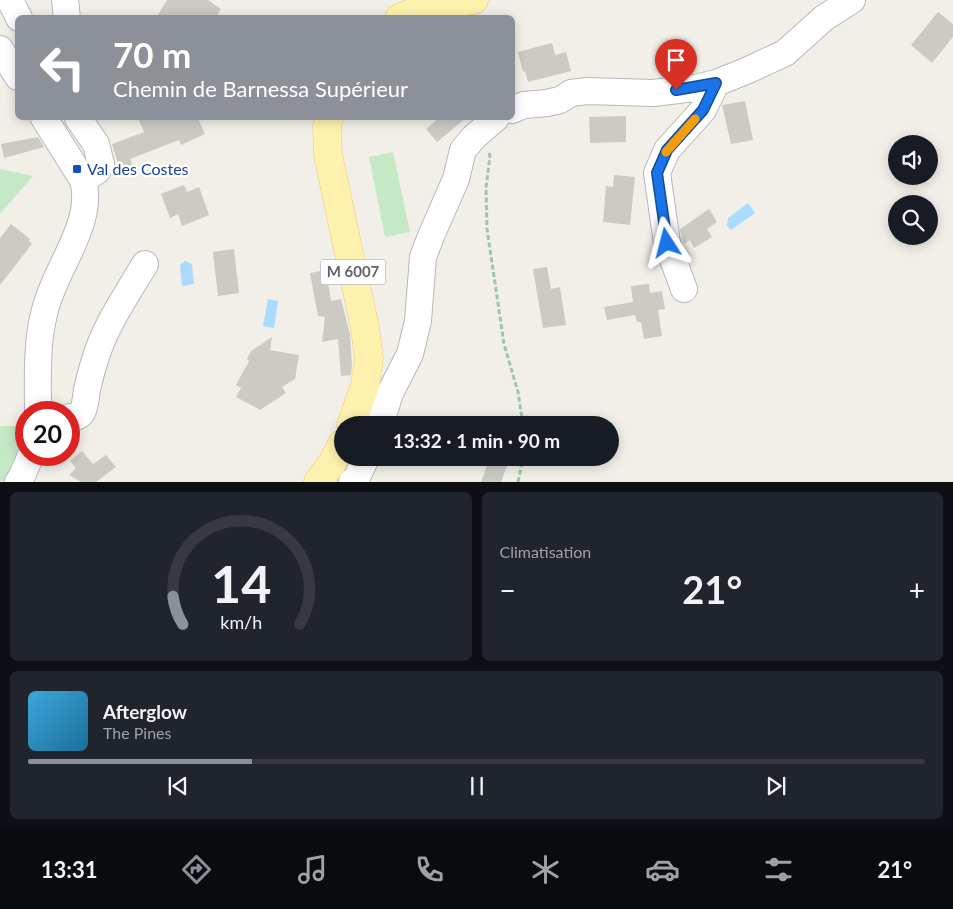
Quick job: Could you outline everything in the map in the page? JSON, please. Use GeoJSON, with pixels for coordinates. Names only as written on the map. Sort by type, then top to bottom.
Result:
{"type":"FeatureCollection","features":[{"type":"Feature","properties":{"kind":"main road"},"geometry":{"type":"LineString","coordinates":[[407,15],[427,7],[474,0]]}},
{"type":"Feature","properties":{"kind":"main road","name":"M 6007"},"geometry":{"type":"LineString","coordinates":[[329,120],[328,155],[365,328],[368,359],[365,386],[355,416]]}},
{"type":"Feature","properties":{"kind":"main road"},"geometry":{"type":"LineString","coordinates":[[318,482],[334,458]]}},
{"type":"Feature","properties":{"kind":"street"},"geometry":{"type":"LineString","coordinates":[[10,0],[18,15]]}},
{"type":"Feature","properties":{"kind":"street"},"geometry":{"type":"LineString","coordinates":[[65,0],[67,15]]}},
{"type":"Feature","properties":{"kind":"street"},"geometry":{"type":"LineString","coordinates":[[515,109],[524,105],[560,100],[579,92],[653,93],[695,88],[716,83],[785,53],[824,18],[852,0]]}},
{"type":"Feature","properties":{"kind":"street"},"geometry":{"type":"LineString","coordinates":[[0,49],[15,72]]}},
{"type":"Feature","properties":{"kind":"street"},"geometry":{"type":"LineString","coordinates":[[684,289],[667,243],[657,173],[667,150],[703,110],[716,83]]}},
{"type":"Feature","properties":{"kind":"street"},"geometry":{"type":"LineString","coordinates":[[38,401],[40,330],[52,285],[80,226],[84,213],[86,192],[84,180],[45,120]]}},
{"type":"Feature","properties":{"kind":"street"},"geometry":{"type":"LineString","coordinates":[[79,120],[96,144],[101,164],[97,171],[84,180]]}},
{"type":"Feature","properties":{"kind":"street"},"geometry":{"type":"LineString","coordinates":[[383,416],[390,393],[410,354],[418,321],[423,257],[456,179],[463,150],[474,137],[494,120]]}},
{"type":"Feature","properties":{"kind":"street"},"geometry":{"type":"LineString","coordinates":[[80,414],[85,408],[94,363],[106,330],[145,264]]}},
{"type":"Feature","properties":{"kind":"street"},"geometry":{"type":"LineString","coordinates":[[18,482],[27,466]]}},
{"type":"Feature","properties":{"kind":"street"},"geometry":{"type":"LineString","coordinates":[[352,482],[362,466]]}},
{"type":"Feature","properties":{"kind":"path"},"geometry":{"type":"LineString","coordinates":[[474,137],[485,143],[490,156],[486,188],[487,229],[504,344],[523,416]]}},
{"type":"Feature","properties":{"kind":"path"},"geometry":{"type":"LineString","coordinates":[[518,482],[521,466]]}},
{"type":"Feature","properties":{"kind":"green space"},"geometry":{"type":"Polygon","coordinates":[[[393,152],[410,232],[385,237],[369,157],[393,152]]]}},
{"type":"Feature","properties":{"kind":"green space"},"geometry":{"type":"Polygon","coordinates":[[[0,169],[33,176],[0,214],[0,169]]]}},
{"type":"Feature","properties":{"kind":"green space"},"geometry":{"type":"Polygon","coordinates":[[[0,426],[15,426],[14,471],[4,481],[0,481],[0,426]]]}},
{"type":"Feature","properties":{"kind":"water"},"geometry":{"type":"Polygon","coordinates":[[[748,203],[755,213],[731,230],[727,225],[728,218],[748,203]]]}},
{"type":"Feature","properties":{"kind":"water"},"geometry":{"type":"Polygon","coordinates":[[[185,261],[192,264],[194,284],[182,286],[180,265],[185,261]]]}},
{"type":"Feature","properties":{"kind":"water"},"geometry":{"type":"Polygon","coordinates":[[[268,299],[278,301],[274,328],[263,326],[268,299]]]}},
{"type":"Feature","properties":{"kind":"building"},"geometry":{"type":"Polygon","coordinates":[[[167,0],[208,0],[221,9],[218,15],[158,15],[167,0]]]}},
{"type":"Feature","properties":{"kind":"building"},"geometry":{"type":"Polygon","coordinates":[[[938,12],[953,24],[953,37],[932,63],[911,45],[938,12]]]}},
{"type":"Feature","properties":{"kind":"building"},"geometry":{"type":"Polygon","coordinates":[[[552,43],[555,55],[566,52],[571,71],[528,82],[525,71],[523,72],[518,52],[552,43]]]}},
{"type":"Feature","properties":{"kind":"building"},"geometry":{"type":"Polygon","coordinates":[[[745,101],[753,140],[731,144],[722,105],[745,101]]]}},
{"type":"Feature","properties":{"kind":"building"},"geometry":{"type":"Polygon","coordinates":[[[626,116],[626,142],[590,143],[589,117],[626,116]]]}},
{"type":"Feature","properties":{"kind":"building"},"geometry":{"type":"Polygon","coordinates":[[[139,120],[199,120],[205,134],[181,145],[179,140],[130,159],[135,172],[122,177],[112,144],[144,132],[139,120]]]}},
{"type":"Feature","properties":{"kind":"building"},"geometry":{"type":"Polygon","coordinates":[[[437,120],[464,120],[437,142],[426,129],[437,120]]]}},
{"type":"Feature","properties":{"kind":"building"},"geometry":{"type":"Polygon","coordinates":[[[38,137],[44,147],[4,158],[1,144],[38,137]]]}},
{"type":"Feature","properties":{"kind":"building"},"geometry":{"type":"Polygon","coordinates":[[[614,175],[635,177],[630,225],[603,222],[606,186],[613,187],[614,175]]]}},
{"type":"Feature","properties":{"kind":"building"},"geometry":{"type":"Polygon","coordinates":[[[184,185],[187,192],[199,187],[209,215],[182,226],[178,214],[170,218],[161,194],[184,185]]]}},
{"type":"Feature","properties":{"kind":"building"},"geometry":{"type":"Polygon","coordinates":[[[709,209],[717,222],[707,229],[712,237],[694,248],[690,240],[684,244],[680,229],[709,209]]]}},
{"type":"Feature","properties":{"kind":"building"},"geometry":{"type":"Polygon","coordinates":[[[11,224],[30,239],[29,241],[32,244],[0,285],[0,238],[11,224]]]}},
{"type":"Feature","properties":{"kind":"building"},"geometry":{"type":"Polygon","coordinates":[[[234,249],[239,293],[218,296],[213,252],[234,249]]]}},
{"type":"Feature","properties":{"kind":"building"},"geometry":{"type":"Polygon","coordinates":[[[547,267],[551,289],[560,287],[566,325],[543,328],[533,269],[547,267]]]}},
{"type":"Feature","properties":{"kind":"building"},"geometry":{"type":"Polygon","coordinates":[[[326,270],[331,301],[341,299],[350,334],[351,375],[341,376],[338,339],[322,342],[325,317],[318,316],[310,273],[326,270]]]}},
{"type":"Feature","properties":{"kind":"building"},"geometry":{"type":"Polygon","coordinates":[[[649,284],[650,293],[662,291],[665,309],[658,310],[662,336],[644,339],[641,322],[637,322],[635,315],[607,320],[604,307],[633,302],[631,286],[649,284]]]}},
{"type":"Feature","properties":{"kind":"building"},"geometry":{"type":"Polygon","coordinates":[[[272,337],[270,350],[299,355],[295,379],[282,387],[286,393],[260,410],[236,397],[241,388],[236,385],[249,361],[247,359],[251,351],[272,337]]]}},
{"type":"Feature","properties":{"kind":"building"},"geometry":{"type":"Polygon","coordinates":[[[82,451],[93,464],[106,455],[116,467],[96,482],[81,482],[69,475],[76,468],[74,466],[80,466],[80,453],[82,451]]]}},
{"type":"Feature","properties":{"kind":"building"},"geometry":{"type":"Polygon","coordinates":[[[487,466],[507,466],[501,482],[481,482],[487,466]]]}},
{"type":"Feature","properties":{"kind":"slow traffic"},"geometry":{"type":"LineString","coordinates":[[666,152],[695,119]]}},
{"type":"Feature","properties":{"kind":"place","name":"Val des Costes"},"geometry":{"type":"Point","coordinates":[77,169]}},
{"type":"Feature","properties":{"kind":"route"},"geometry":{"type":"LineString","coordinates":[[667,243],[657,173],[667,150],[703,110],[716,83],[676,90]]}}]}
